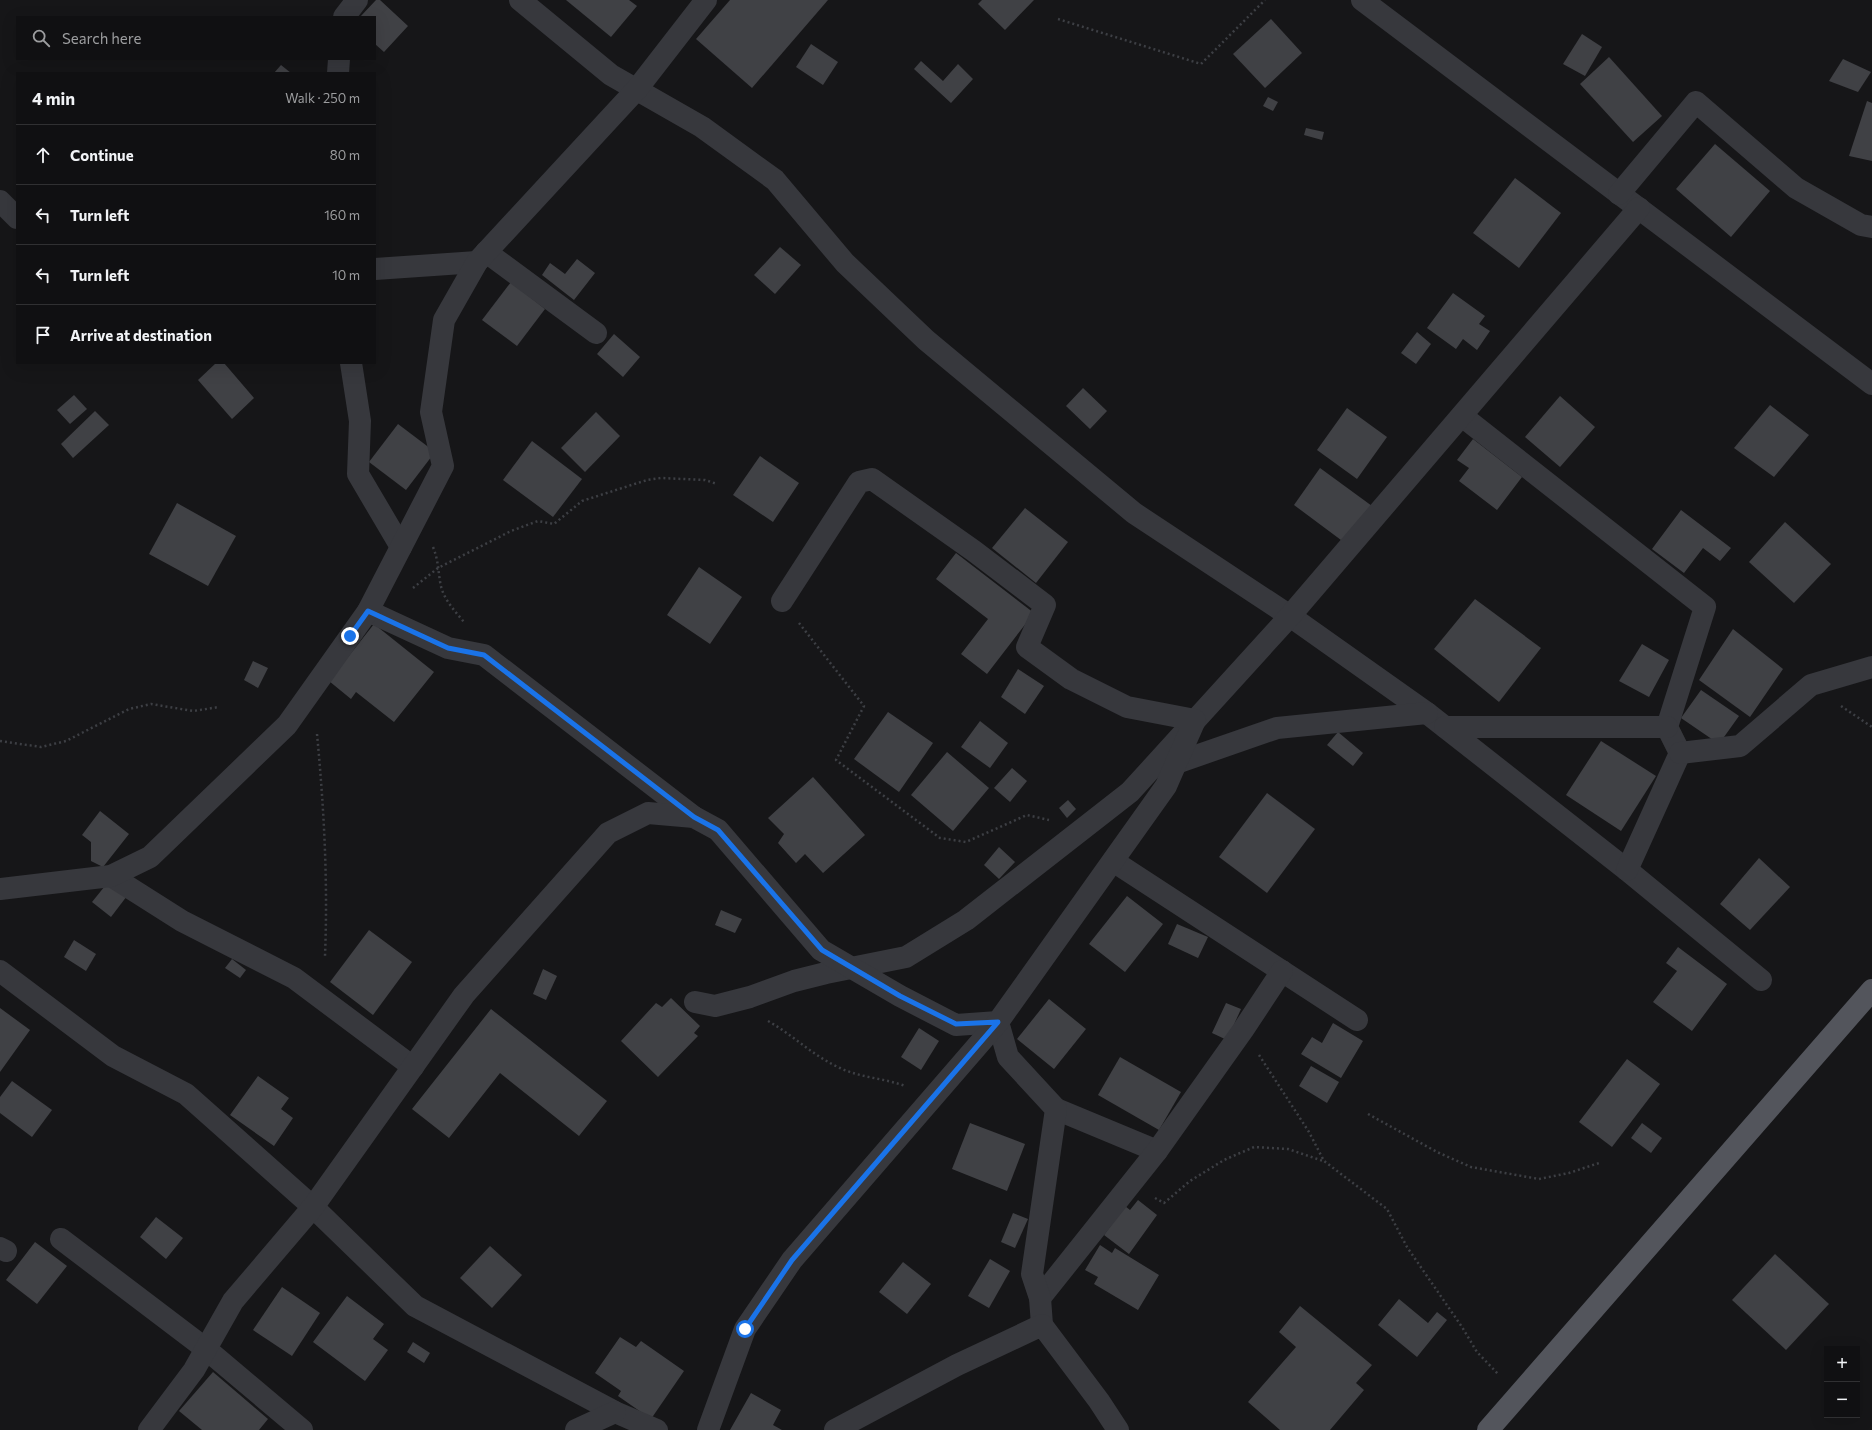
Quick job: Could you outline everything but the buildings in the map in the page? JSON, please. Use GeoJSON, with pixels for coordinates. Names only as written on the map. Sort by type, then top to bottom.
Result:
{"type":"FeatureCollection","features":[{"type":"Feature","properties":{"kind":"main road"},"geometry":{"type":"LineString","coordinates":[[1493,1428],[1519,1396],[1872,990]]}},
{"type":"Feature","properties":{"kind":"street"},"geometry":{"type":"LineString","coordinates":[[345,16],[357,0]]}},
{"type":"Feature","properties":{"kind":"street"},"geometry":{"type":"LineString","coordinates":[[520,0],[548,10],[611,76],[637,88],[702,126],[775,180],[845,263],[926,340],[1134,513],[1290,616],[1446,727],[1627,870],[1761,980]]}},
{"type":"Feature","properties":{"kind":"street"},"geometry":{"type":"LineString","coordinates":[[0,889],[111,876],[150,857],[287,725],[374,614],[401,547],[443,466],[431,412],[444,320],[482,257],[637,88],[706,0]]}},
{"type":"Feature","properties":{"kind":"street"},"geometry":{"type":"LineString","coordinates":[[1362,0],[1872,384]]}},
{"type":"Feature","properties":{"kind":"street"},"geometry":{"type":"LineString","coordinates":[[338,72],[339,60]]}},
{"type":"Feature","properties":{"kind":"street"},"geometry":{"type":"LineString","coordinates":[[1619,194],[1696,102],[1796,188],[1861,224],[1872,227]]}},
{"type":"Feature","properties":{"kind":"street"},"geometry":{"type":"LineString","coordinates":[[0,201],[16,217]]}},
{"type":"Feature","properties":{"kind":"street"},"geometry":{"type":"LineString","coordinates":[[695,1002],[714,1006],[794,981],[906,957],[966,920],[1130,792],[1290,616],[1639,208]]}},
{"type":"Feature","properties":{"kind":"street"},"geometry":{"type":"LineString","coordinates":[[376,269],[482,257],[596,333]]}},
{"type":"Feature","properties":{"kind":"street"},"geometry":{"type":"LineString","coordinates":[[351,364],[360,421],[358,474],[401,547]]}},
{"type":"Feature","properties":{"kind":"street"},"geometry":{"type":"LineString","coordinates":[[1462,416],[1705,606],[1667,727],[1680,753]]}},
{"type":"Feature","properties":{"kind":"street"},"geometry":{"type":"LineString","coordinates":[[782,601],[859,482],[872,479],[974,551],[1046,606],[1027,647],[1071,679],[1127,707],[1195,720]]}},
{"type":"Feature","properties":{"kind":"street"},"geometry":{"type":"LineString","coordinates":[[374,614],[448,648],[484,655],[694,817],[718,830],[822,950],[900,996],[956,1024],[998,1022]]}},
{"type":"Feature","properties":{"kind":"street"},"geometry":{"type":"LineString","coordinates":[[1680,753],[1740,746],[1812,685],[1872,667]]}},
{"type":"Feature","properties":{"kind":"street"},"geometry":{"type":"LineString","coordinates":[[1176,763],[1277,728],[1427,713]]}},
{"type":"Feature","properties":{"kind":"street"},"geometry":{"type":"LineString","coordinates":[[708,1430],[745,1329],[792,1260],[998,1022],[1166,786],[1195,720]]}},
{"type":"Feature","properties":{"kind":"street"},"geometry":{"type":"LineString","coordinates":[[1446,727],[1667,727]]}},
{"type":"Feature","properties":{"kind":"street"},"geometry":{"type":"LineString","coordinates":[[1627,870],[1680,753]]}},
{"type":"Feature","properties":{"kind":"street"},"geometry":{"type":"LineString","coordinates":[[149,1430],[194,1370],[233,1301],[313,1207],[464,995],[608,833],[648,813],[694,817]]}},
{"type":"Feature","properties":{"kind":"street"},"geometry":{"type":"LineString","coordinates":[[1113,861],[1357,1020]]}},
{"type":"Feature","properties":{"kind":"street"},"geometry":{"type":"LineString","coordinates":[[111,876],[182,921],[294,978],[413,1067]]}},
{"type":"Feature","properties":{"kind":"street"},"geometry":{"type":"LineString","coordinates":[[0,971],[113,1056],[186,1094],[313,1207],[415,1306],[615,1412],[657,1430]]}},
{"type":"Feature","properties":{"kind":"street"},"geometry":{"type":"LineString","coordinates":[[1040,1298],[1157,1151],[1243,1030],[1282,971]]}},
{"type":"Feature","properties":{"kind":"street"},"geometry":{"type":"LineString","coordinates":[[998,1022],[1008,1057],[1056,1109],[1157,1151]]}},
{"type":"Feature","properties":{"kind":"street"},"geometry":{"type":"LineString","coordinates":[[1056,1109],[1032,1274],[1040,1298],[1042,1325],[1099,1401],[1118,1430]]}},
{"type":"Feature","properties":{"kind":"street"},"geometry":{"type":"LineString","coordinates":[[61,1239],[206,1349],[302,1430]]}},
{"type":"Feature","properties":{"kind":"street"},"geometry":{"type":"LineString","coordinates":[[835,1430],[957,1365],[1042,1325]]}},
{"type":"Feature","properties":{"kind":"street"},"geometry":{"type":"LineString","coordinates":[[576,1430],[615,1412]]}},
{"type":"Feature","properties":{"kind":"path"},"geometry":{"type":"LineString","coordinates":[[1058,19],[1201,64],[1265,0]]}},
{"type":"Feature","properties":{"kind":"path"},"geometry":{"type":"LineString","coordinates":[[374,614],[438,568],[494,539],[524,526],[538,521],[554,524],[582,501],[604,495],[624,486],[661,478],[705,480],[717,484]]}},
{"type":"Feature","properties":{"kind":"path"},"geometry":{"type":"LineString","coordinates":[[414,521],[430,539],[437,556],[440,583],[448,602],[465,623],[484,655]]}},
{"type":"Feature","properties":{"kind":"path"},"geometry":{"type":"LineString","coordinates":[[782,601],[864,706],[836,760],[940,838],[966,842],[1027,815],[1084,827]]}},
{"type":"Feature","properties":{"kind":"path"},"geometry":{"type":"LineString","coordinates":[[0,741],[42,747],[66,741],[129,710],[151,704],[193,711],[219,707]]}},
{"type":"Feature","properties":{"kind":"path"},"geometry":{"type":"LineString","coordinates":[[317,732],[326,850],[327,911],[325,956]]}},
{"type":"Feature","properties":{"kind":"path"},"geometry":{"type":"LineString","coordinates":[[737,1000],[777,1026],[818,1056],[841,1069],[862,1076],[892,1081],[918,1092],[927,1104]]}},
{"type":"Feature","properties":{"kind":"path"},"geometry":{"type":"LineString","coordinates":[[1243,1030],[1309,1132],[1324,1161]]}},
{"type":"Feature","properties":{"kind":"path"},"geometry":{"type":"LineString","coordinates":[[1368,1114],[1437,1152],[1471,1167],[1539,1179],[1599,1163]]}},
{"type":"Feature","properties":{"kind":"path"},"geometry":{"type":"LineString","coordinates":[[1131,1184],[1164,1203],[1190,1181],[1224,1160],[1254,1147],[1288,1149],[1324,1161],[1386,1209],[1407,1247],[1462,1327],[1477,1352],[1519,1396]]}},
{"type":"Feature","properties":{"kind":"route"},"geometry":{"type":"LineString","coordinates":[[350,636],[368,611],[448,648],[484,655],[694,817],[718,830],[822,950],[900,996],[956,1024],[998,1022],[792,1260],[745,1329]]}}]}
